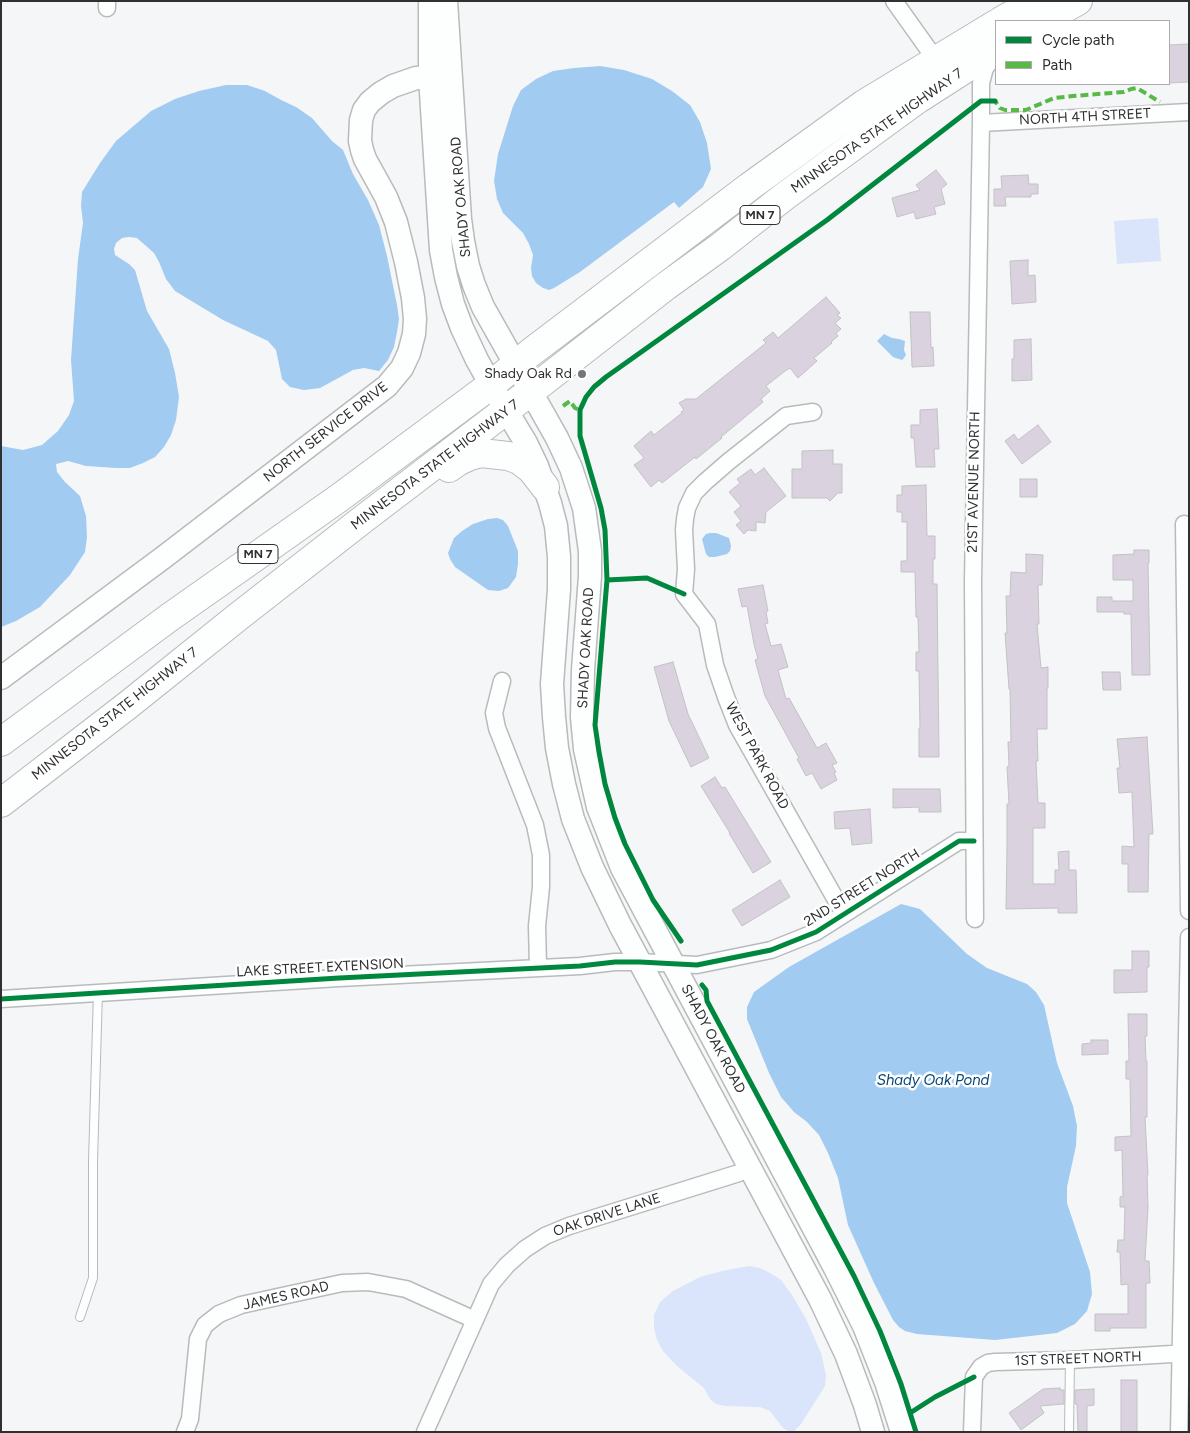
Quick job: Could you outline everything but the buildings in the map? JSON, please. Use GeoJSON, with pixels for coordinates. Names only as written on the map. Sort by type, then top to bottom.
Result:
{"type":"FeatureCollection","features":[{"type":"Feature","properties":{"kind":"highway"},"geometry":{"type":"LineString","coordinates":[[1003,20],[1036,1]]}},
{"type":"Feature","properties":{"kind":"highway"},"geometry":{"type":"LineString","coordinates":[[1044,20],[1078,1]]}},
{"type":"Feature","properties":{"kind":"highway","name":"MINNESOTA STATE HIGHWAY 7"},"geometry":{"type":"LineString","coordinates":[[1,742],[98,669],[339,498],[491,385],[748,187],[864,104],[995,25]]}},
{"type":"Feature","properties":{"kind":"highway","name":"MINNESOTA STATE HIGHWAY 7"},"geometry":{"type":"LineString","coordinates":[[1,802],[666,286],[918,99],[995,50]]}},
{"type":"Feature","properties":{"kind":"highway"},"geometry":{"type":"LineString","coordinates":[[239,616],[394,510],[459,461],[470,456],[489,453],[519,460],[531,469],[545,487]]}},
{"type":"Feature","properties":{"kind":"main road","name":"SHADY OAK ROAD"},"geometry":{"type":"LineString","coordinates":[[430,1],[468,266],[482,306],[557,438],[571,468],[579,489],[588,530],[590,576],[583,670],[582,717],[585,749],[598,807],[622,868],[831,1260],[864,1326],[886,1382],[902,1432]]}},
{"type":"Feature","properties":{"kind":"main road","name":"SHADY OAK ROAD"},"geometry":{"type":"LineString","coordinates":[[446,1],[441,76],[441,250],[453,304],[462,328],[491,385],[526,443],[537,466],[556,526],[559,557],[559,590],[552,684],[557,748],[573,819],[592,868],[640,962],[820,1299],[839,1338],[866,1405],[873,1432]]}},
{"type":"Feature","properties":{"kind":"main road","name":"NORTH SERVICE DRIVE"},"geometry":{"type":"LineString","coordinates":[[1,678],[172,551],[387,386],[402,368],[414,334],[413,298],[396,222],[386,198],[365,159],[360,141],[360,131],[364,110],[381,92],[416,78],[441,76]]}},
{"type":"Feature","properties":{"kind":"street"},"geometry":{"type":"LineString","coordinates":[[894,1],[936,60]]}},
{"type":"Feature","properties":{"kind":"street","name":"21ST AVENUE NORTH"},"geometry":{"type":"LineString","coordinates":[[975,919],[973,581],[981,83],[984,68],[995,54]]}},
{"type":"Feature","properties":{"kind":"street","name":"NORTH 4TH STREET"},"geometry":{"type":"LineString","coordinates":[[981,123],[1189,112]]}},
{"type":"Feature","properties":{"kind":"street","name":"WEST PARK ROAD"},"geometry":{"type":"LineString","coordinates":[[814,412],[786,416],[728,462],[694,493],[687,508],[685,519],[686,570],[684,594],[707,624],[715,665],[737,725],[844,914]]}},
{"type":"Feature","properties":{"kind":"street"},"geometry":{"type":"LineString","coordinates":[[1184,524],[1189,911]]}},
{"type":"Feature","properties":{"kind":"street"},"geometry":{"type":"LineString","coordinates":[[502,681],[494,713],[497,728],[535,825],[541,855],[541,887],[537,926],[538,967]]}},
{"type":"Feature","properties":{"kind":"street","name":"2ND STREET NORTH"},"geometry":{"type":"LineString","coordinates":[[640,962],[696,966],[771,950],[816,932],[959,841],[974,841]]}},
{"type":"Feature","properties":{"kind":"street"},"geometry":{"type":"LineString","coordinates":[[1179,1432],[1184,1354],[1189,937]]}},
{"type":"Feature","properties":{"kind":"street","name":"LAKE STREET EXTENSION"},"geometry":{"type":"LineString","coordinates":[[1,999],[640,962]]}},
{"type":"Feature","properties":{"kind":"street","name":"OAK DRIVE LANE"},"geometry":{"type":"LineString","coordinates":[[425,1432],[491,1284],[525,1249],[545,1236],[568,1226],[739,1174],[750,1168]]}},
{"type":"Feature","properties":{"kind":"street","name":"JAMES ROAD"},"geometry":{"type":"LineString","coordinates":[[186,1432],[190,1419],[198,1339],[205,1325],[219,1314],[241,1305],[342,1283],[368,1282],[406,1289],[475,1320]]}},
{"type":"Feature","properties":{"kind":"street","name":"1ST STREET NORTH"},"geometry":{"type":"LineString","coordinates":[[972,1432],[974,1377],[981,1367],[988,1363],[1184,1354]]}},
{"type":"Feature","properties":{"kind":"lane"},"geometry":{"type":"LineString","coordinates":[[80,1318],[93,1278],[93,1161],[98,992]]}},
{"type":"Feature","properties":{"kind":"lane"},"geometry":{"type":"LineString","coordinates":[[1069,1432],[1070,1360]]}},
{"type":"Feature","properties":{"kind":"shaded area"},"geometry":{"type":"Polygon","coordinates":[[[1158,218],[1161,261],[1117,264],[1114,221],[1158,218]]]}},
{"type":"Feature","properties":{"kind":"shaded area"},"geometry":{"type":"Polygon","coordinates":[[[749,1266],[760,1268],[781,1280],[806,1319],[821,1353],[826,1375],[825,1386],[801,1424],[794,1431],[788,1431],[783,1428],[770,1411],[760,1407],[716,1404],[710,1399],[704,1388],[677,1366],[663,1351],[657,1340],[654,1328],[654,1315],[660,1302],[673,1291],[700,1277],[749,1266]]]}},
{"type":"Feature","properties":{"kind":"water"},"geometry":{"type":"Polygon","coordinates":[[[600,66],[624,70],[652,79],[690,105],[700,122],[707,143],[711,169],[703,187],[679,208],[674,202],[580,272],[549,290],[536,283],[532,276],[533,255],[529,244],[523,233],[503,213],[497,199],[494,181],[498,154],[513,106],[521,90],[536,79],[553,71],[600,66]]]}},
{"type":"Feature","properties":{"kind":"water"},"geometry":{"type":"Polygon","coordinates":[[[226,85],[247,85],[265,91],[296,107],[312,118],[332,141],[343,150],[379,225],[399,319],[394,347],[388,360],[379,371],[364,368],[353,370],[320,388],[304,390],[290,387],[282,379],[276,350],[268,341],[223,320],[175,291],[166,279],[154,253],[137,238],[122,238],[116,243],[115,255],[135,270],[147,311],[169,349],[179,397],[176,420],[171,435],[155,457],[130,468],[86,466],[68,461],[56,464],[57,472],[80,496],[86,516],[87,537],[85,552],[70,575],[40,607],[16,621],[1,627],[1,446],[23,450],[42,445],[58,431],[69,415],[74,401],[71,360],[78,259],[83,223],[82,192],[116,141],[151,111],[175,99],[226,85]]]}},
{"type":"Feature","properties":{"kind":"water"},"geometry":{"type":"Polygon","coordinates":[[[884,334],[905,341],[904,350],[906,355],[902,360],[893,357],[877,341],[884,334]]]}},
{"type":"Feature","properties":{"kind":"water"},"geometry":{"type":"Polygon","coordinates":[[[497,518],[503,520],[508,526],[518,551],[516,577],[508,588],[499,591],[488,590],[455,567],[448,553],[454,538],[462,531],[473,524],[497,518]]]}},
{"type":"Feature","properties":{"kind":"water"},"geometry":{"type":"Polygon","coordinates":[[[716,533],[729,538],[731,546],[727,554],[709,557],[706,554],[702,539],[706,534],[716,533]]]}},
{"type":"Feature","properties":{"kind":"water","name":"Shady Oak Pond"},"geometry":{"type":"Polygon","coordinates":[[[901,904],[920,909],[967,954],[987,968],[1027,984],[1036,992],[1044,1005],[1057,1063],[1073,1106],[1077,1126],[1076,1146],[1067,1187],[1067,1203],[1090,1272],[1092,1294],[1087,1311],[1075,1324],[1057,1333],[995,1340],[917,1334],[905,1331],[899,1327],[893,1320],[874,1283],[848,1225],[838,1178],[828,1153],[819,1135],[781,1097],[747,1019],[747,1007],[754,992],[789,967],[901,904]]]}},
{"type":"Feature","properties":{"kind":"marked path"},"geometry":{"type":"LineString","coordinates":[[991,101],[995,101],[1000,108],[1005,110],[1026,110],[1054,98],[1124,92],[1137,88],[1160,102]]}},
{"type":"Feature","properties":{"kind":"marked path"},"geometry":{"type":"LineString","coordinates":[[563,406],[570,401],[575,408],[580,410]]}},
{"type":"Feature","properties":{"kind":"cycle path"},"geometry":{"type":"LineString","coordinates":[[681,941],[653,900],[625,844],[605,784],[595,725],[607,580],[605,530],[601,508],[580,436],[580,410],[586,397],[606,377],[827,220],[981,101],[995,101]]}},
{"type":"Feature","properties":{"kind":"cycle path"},"geometry":{"type":"LineString","coordinates":[[607,580],[647,578],[684,594]]}},
{"type":"Feature","properties":{"kind":"cycle path"},"geometry":{"type":"LineString","coordinates":[[1,999],[339,978],[580,966],[615,962],[697,965],[771,950],[816,932],[959,841],[974,841]]}},
{"type":"Feature","properties":{"kind":"cycle path"},"geometry":{"type":"LineString","coordinates":[[702,985],[706,990],[707,1001],[854,1276],[880,1331],[901,1384],[916,1432]]}},
{"type":"Feature","properties":{"kind":"cycle path"},"geometry":{"type":"LineString","coordinates":[[910,1413],[935,1397],[974,1377]]}},
{"type":"Feature","properties":{"kind":"place","name":"Shady Oak Rd"},"geometry":{"type":"Point","coordinates":[582,374]}}]}
